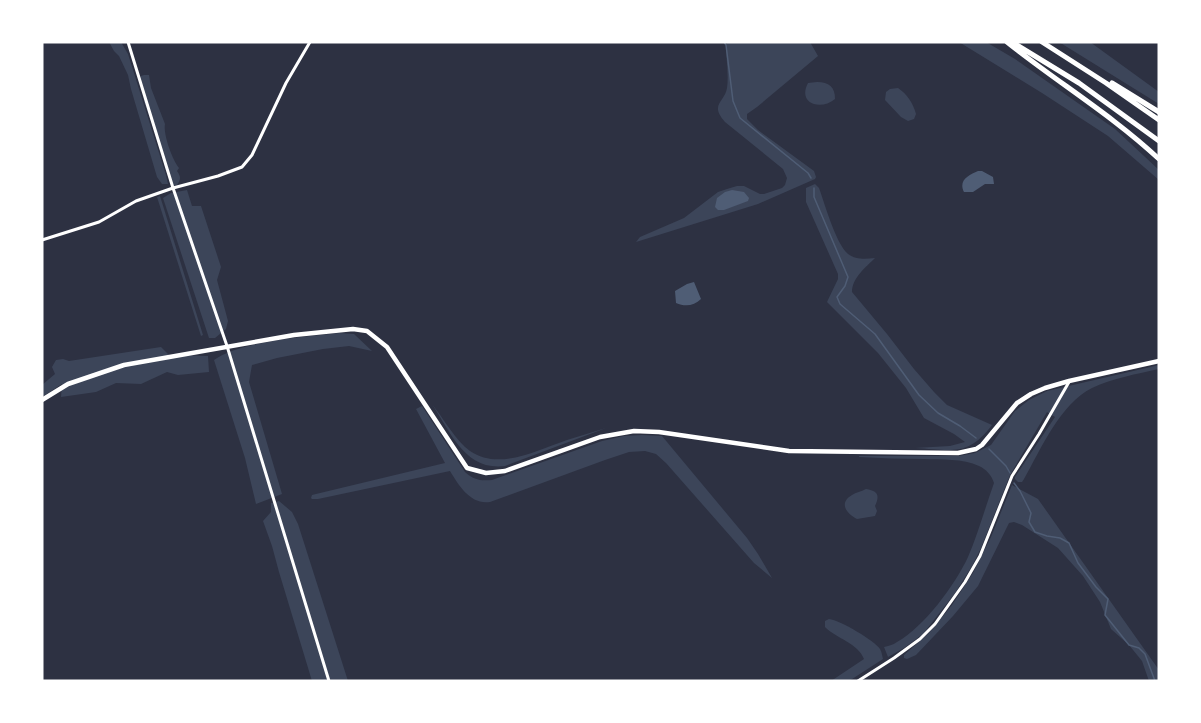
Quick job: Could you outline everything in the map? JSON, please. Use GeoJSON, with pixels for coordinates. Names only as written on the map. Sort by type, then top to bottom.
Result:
{"type":"FeatureCollection","features":[{"type":"Feature","properties":{"kind":"highway"},"geometry":{"type":"LineString","coordinates":[[1007,42],[1123,126],[1159,159]]}},
{"type":"Feature","properties":{"kind":"highway"},"geometry":{"type":"LineString","coordinates":[[1012,42],[1079,83],[1159,141]]}},
{"type":"Feature","properties":{"kind":"highway"},"geometry":{"type":"LineString","coordinates":[[1042,42],[1106,82],[1159,120]]}},
{"type":"Feature","properties":{"kind":"highway"},"geometry":{"type":"LineString","coordinates":[[1077,64],[1127,91],[1159,112]]}},
{"type":"Feature","properties":{"kind":"main road"},"geometry":{"type":"LineString","coordinates":[[42,400],[68,384],[124,365],[294,334],[353,329],[366,331],[387,347],[467,468],[486,473],[505,471],[600,437],[634,431],[659,432],[789,451],[958,453],[976,449],[982,445],[1017,403],[1031,394],[1069,381],[1159,361]]}},
{"type":"Feature","properties":{"kind":"street"},"geometry":{"type":"LineString","coordinates":[[128,42],[173,188],[227,346],[329,681]]}},
{"type":"Feature","properties":{"kind":"street"},"geometry":{"type":"LineString","coordinates":[[42,240],[99,222],[136,201],[218,176],[242,166],[252,155],[286,83],[310,42]]}},
{"type":"Feature","properties":{"kind":"street"},"geometry":{"type":"LineString","coordinates":[[858,681],[920,639],[935,624],[960,591],[980,556],[1012,476],[1069,381]]}},
{"type":"Feature","properties":{"kind":"shaded area"},"geometry":{"type":"Polygon","coordinates":[[[109,42],[121,42],[128,54],[168,184],[162,184],[157,177],[128,75],[109,42]]]}},
{"type":"Feature","properties":{"kind":"shaded area"},"geometry":{"type":"Polygon","coordinates":[[[728,42],[810,42],[818,56],[747,114],[747,119],[758,130],[814,171],[816,177],[758,204],[636,242],[640,237],[684,218],[718,192],[744,186],[764,194],[785,185],[787,178],[783,169],[725,122],[718,111],[727,88],[726,45],[728,42]]]}},
{"type":"Feature","properties":{"kind":"shaded area"},"geometry":{"type":"Polygon","coordinates":[[[959,42],[986,42],[1015,59],[1115,129],[1159,170],[1159,180],[1108,136],[959,42]]]}},
{"type":"Feature","properties":{"kind":"shaded area"},"geometry":{"type":"Polygon","coordinates":[[[1059,42],[1090,42],[1159,92],[1159,104],[1059,42]]]}},
{"type":"Feature","properties":{"kind":"shaded area"},"geometry":{"type":"Polygon","coordinates":[[[144,75],[149,75],[151,88],[165,124],[165,134],[179,168],[177,171],[180,178],[177,185],[173,186],[168,174],[144,102],[139,81],[144,75]]]}},
{"type":"Feature","properties":{"kind":"shaded area"},"geometry":{"type":"Polygon","coordinates":[[[817,82],[830,86],[834,91],[835,99],[823,105],[817,105],[808,100],[805,90],[808,83],[817,82]]]}},
{"type":"Feature","properties":{"kind":"shaded area"},"geometry":{"type":"Polygon","coordinates":[[[898,88],[911,103],[916,114],[914,119],[908,121],[901,117],[885,100],[886,92],[898,88]]]}},
{"type":"Feature","properties":{"kind":"shaded area"},"geometry":{"type":"Polygon","coordinates":[[[978,171],[993,177],[994,184],[985,184],[973,192],[964,192],[963,181],[978,171]]]}},
{"type":"Feature","properties":{"kind":"shaded area"},"geometry":{"type":"Polygon","coordinates":[[[815,184],[819,188],[843,248],[854,257],[875,258],[857,277],[852,292],[914,369],[947,405],[992,425],[967,447],[949,450],[915,448],[950,446],[965,442],[924,418],[906,388],[878,353],[827,302],[838,279],[838,274],[806,202],[806,188],[815,184]]]}},
{"type":"Feature","properties":{"kind":"shaded area"},"geometry":{"type":"Polygon","coordinates":[[[187,190],[192,206],[201,206],[221,267],[217,280],[228,321],[226,329],[215,338],[209,338],[163,198],[171,193],[187,190]]]}},
{"type":"Feature","properties":{"kind":"shaded area"},"geometry":{"type":"Polygon","coordinates":[[[732,190],[744,192],[749,198],[748,201],[718,210],[715,207],[717,198],[732,190]]]}},
{"type":"Feature","properties":{"kind":"shaded area"},"geometry":{"type":"Polygon","coordinates":[[[160,196],[203,335],[201,336],[157,197],[160,196]]]}},
{"type":"Feature","properties":{"kind":"shaded area"},"geometry":{"type":"Polygon","coordinates":[[[694,282],[701,299],[689,305],[676,303],[675,291],[694,282]]]}},
{"type":"Feature","properties":{"kind":"shaded area"},"geometry":{"type":"Polygon","coordinates":[[[339,333],[354,334],[372,351],[349,346],[323,349],[252,365],[249,382],[282,494],[256,504],[245,458],[214,360],[240,348],[256,344],[339,333]]]}},
{"type":"Feature","properties":{"kind":"shaded area"},"geometry":{"type":"Polygon","coordinates":[[[161,347],[169,355],[208,356],[209,372],[178,375],[167,372],[141,384],[116,383],[96,392],[61,397],[62,384],[42,397],[42,385],[55,374],[52,367],[56,360],[69,361],[161,347]]]}},
{"type":"Feature","properties":{"kind":"shaded area"},"geometry":{"type":"Polygon","coordinates":[[[1159,365],[1159,369],[1108,382],[1081,395],[1052,428],[1024,479],[1018,482],[1015,477],[1055,417],[1047,412],[1010,475],[981,548],[955,593],[923,634],[888,657],[884,647],[895,643],[918,626],[955,580],[972,548],[994,483],[984,469],[973,463],[859,456],[959,456],[975,453],[991,445],[1015,411],[1029,400],[1047,391],[1159,365]]]}},
{"type":"Feature","properties":{"kind":"shaded area"},"geometry":{"type":"Polygon","coordinates":[[[432,404],[465,447],[481,457],[493,459],[518,457],[606,428],[505,466],[491,466],[469,456],[461,448],[432,404]]]}},
{"type":"Feature","properties":{"kind":"shaded area"},"geometry":{"type":"Polygon","coordinates":[[[422,406],[465,472],[481,480],[492,480],[602,441],[624,436],[662,436],[747,538],[772,578],[754,563],[666,463],[656,454],[645,451],[629,452],[490,502],[477,501],[471,497],[450,471],[318,499],[311,498],[312,495],[445,463],[416,409],[422,406]]]}},
{"type":"Feature","properties":{"kind":"shaded area"},"geometry":{"type":"Polygon","coordinates":[[[1012,485],[1038,499],[1159,670],[1159,681],[1149,681],[1142,661],[1111,629],[1100,602],[1083,576],[1058,548],[1014,522],[1009,523],[978,586],[916,655],[904,658],[904,655],[929,633],[952,605],[973,573],[991,537],[1012,485]]]}},
{"type":"Feature","properties":{"kind":"shaded area"},"geometry":{"type":"Polygon","coordinates":[[[866,489],[877,494],[875,506],[877,511],[875,516],[857,519],[847,511],[845,501],[866,489]]]}},
{"type":"Feature","properties":{"kind":"shaded area"},"geometry":{"type":"Polygon","coordinates":[[[279,501],[292,512],[298,524],[348,681],[312,681],[263,521],[271,512],[271,503],[279,501]]]}},
{"type":"Feature","properties":{"kind":"shaded area"},"geometry":{"type":"Polygon","coordinates":[[[829,619],[849,627],[871,641],[880,649],[883,659],[849,681],[831,681],[864,659],[857,649],[825,627],[825,621],[829,619]]]}},
{"type":"Feature","properties":{"kind":"waterway"},"geometry":{"type":"LineString","coordinates":[[724,42],[733,101],[740,118],[808,173],[811,178]]}},
{"type":"Feature","properties":{"kind":"waterway"},"geometry":{"type":"LineString","coordinates":[[814,188],[814,197],[848,277],[837,297],[840,304],[875,334],[919,395],[938,413],[976,438]]}},
{"type":"Feature","properties":{"kind":"waterway"},"geometry":{"type":"LineString","coordinates":[[989,449],[1010,473]]}},
{"type":"Feature","properties":{"kind":"waterway"},"geometry":{"type":"LineString","coordinates":[[1014,483],[1031,513],[1029,522],[1035,532],[1060,538],[1069,543],[1078,563],[1108,599],[1105,615],[1129,645],[1139,648],[1145,654],[1155,681]]}}]}
